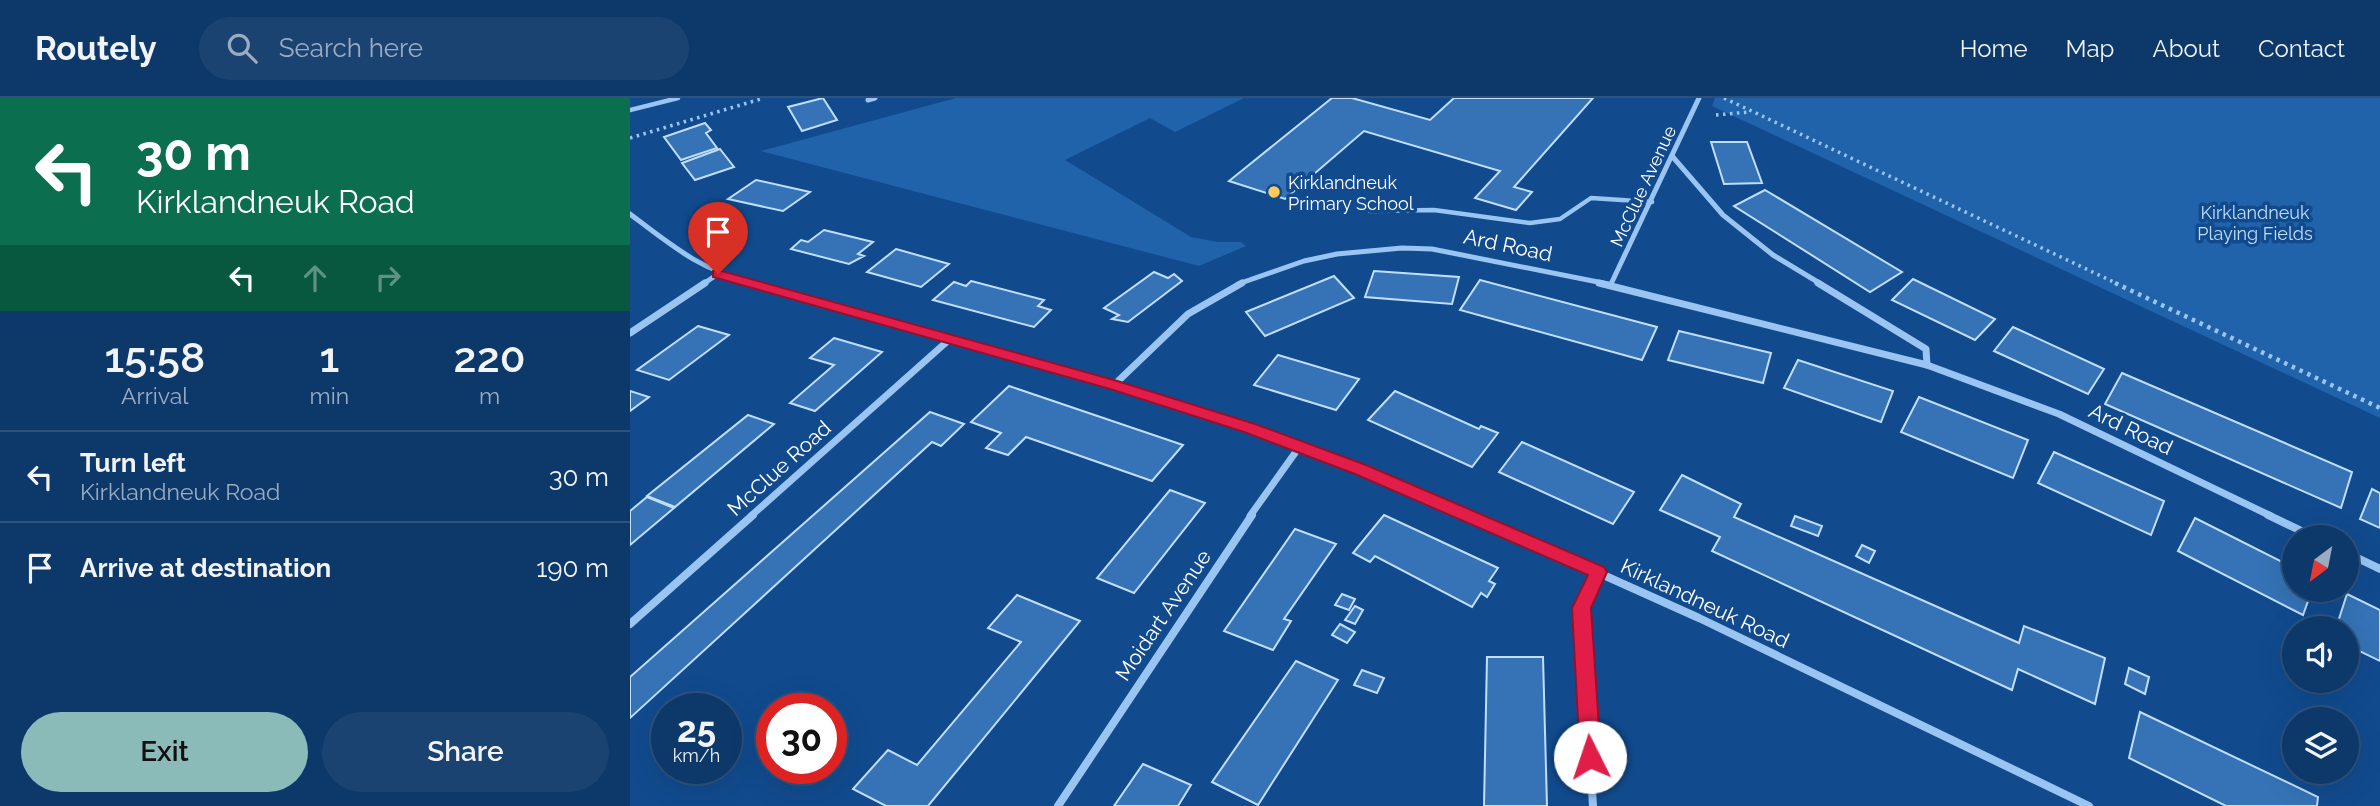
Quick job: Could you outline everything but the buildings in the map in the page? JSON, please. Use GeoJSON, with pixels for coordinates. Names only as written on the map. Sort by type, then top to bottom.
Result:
{"type":"FeatureCollection","features":[{"type":"Feature","properties":{"kind":"street"},"geometry":{"type":"LineString","coordinates":[[868,100],[875,98]]}},
{"type":"Feature","properties":{"kind":"street","name":"McClue Avenue"},"geometry":{"type":"LineString","coordinates":[[1611,285],[1699,98]]}},
{"type":"Feature","properties":{"kind":"street"},"geometry":{"type":"LineString","coordinates":[[1672,156],[1723,215],[1773,255],[1926,349],[1927,365]]}},
{"type":"Feature","properties":{"kind":"street","name":"Kirklandneuk Road"},"geometry":{"type":"LineString","coordinates":[[630,214],[688,258],[718,274],[1114,385],[1300,446],[1598,572],[2089,806]]}},
{"type":"Feature","properties":{"kind":"street","name":"Ard Road"},"geometry":{"type":"LineString","coordinates":[[1114,385],[1187,315],[1210,299],[1292,264],[1334,254],[1404,246],[1432,248],[1611,285],[1927,365],[2059,414],[2289,525]]}},
{"type":"Feature","properties":{"kind":"street"},"geometry":{"type":"LineString","coordinates":[[630,333],[718,274]]}},
{"type":"Feature","properties":{"kind":"street","name":"McClue Road"},"geometry":{"type":"LineString","coordinates":[[630,624],[951,338]]}},
{"type":"Feature","properties":{"kind":"street","name":"Moidart Avenue"},"geometry":{"type":"LineString","coordinates":[[1058,806],[1300,446]]}},
{"type":"Feature","properties":{"kind":"street"},"geometry":{"type":"LineString","coordinates":[[2359,559],[2380,569]]}},
{"type":"Feature","properties":{"kind":"street"},"geometry":{"type":"LineString","coordinates":[[1593,806],[1581,608],[1598,572]]}},
{"type":"Feature","properties":{"kind":"lane"},"geometry":{"type":"LineString","coordinates":[[630,110],[678,98]]}},
{"type":"Feature","properties":{"kind":"lane"},"geometry":{"type":"LineString","coordinates":[[1370,211],[1434,210],[1530,223],[1560,219],[1591,198],[1652,202]]}},
{"type":"Feature","properties":{"kind":"path"},"geometry":{"type":"LineString","coordinates":[[630,138],[764,98]]}},
{"type":"Feature","properties":{"kind":"path"},"geometry":{"type":"LineString","coordinates":[[1724,98],[2380,408]]}},
{"type":"Feature","properties":{"kind":"path"},"geometry":{"type":"LineString","coordinates":[[1690,117],[1750,112]]}},
{"type":"Feature","properties":{"kind":"green space"},"geometry":{"type":"Polygon","coordinates":[[[956,98],[1244,98],[1175,132],[1150,118],[1065,160],[1191,237],[1217,242],[1241,242],[1246,246],[1199,266],[761,151],[956,98]]]}},
{"type":"Feature","properties":{"kind":"green space","name":"Kirklandneuk Playing Fields"},"geometry":{"type":"Polygon","coordinates":[[[1715,98],[2380,98],[2380,418],[1712,106],[1715,98]]]}},
{"type":"Feature","properties":{"kind":"place","name":"Kirklandneuk Primary School"},"geometry":{"type":"Point","coordinates":[1274,192]}},
{"type":"Feature","properties":{"kind":"route"},"geometry":{"type":"LineString","coordinates":[[718,274],[1114,385],[1250,428],[1360,470],[1598,572],[1581,608],[1590,757]]}}]}
